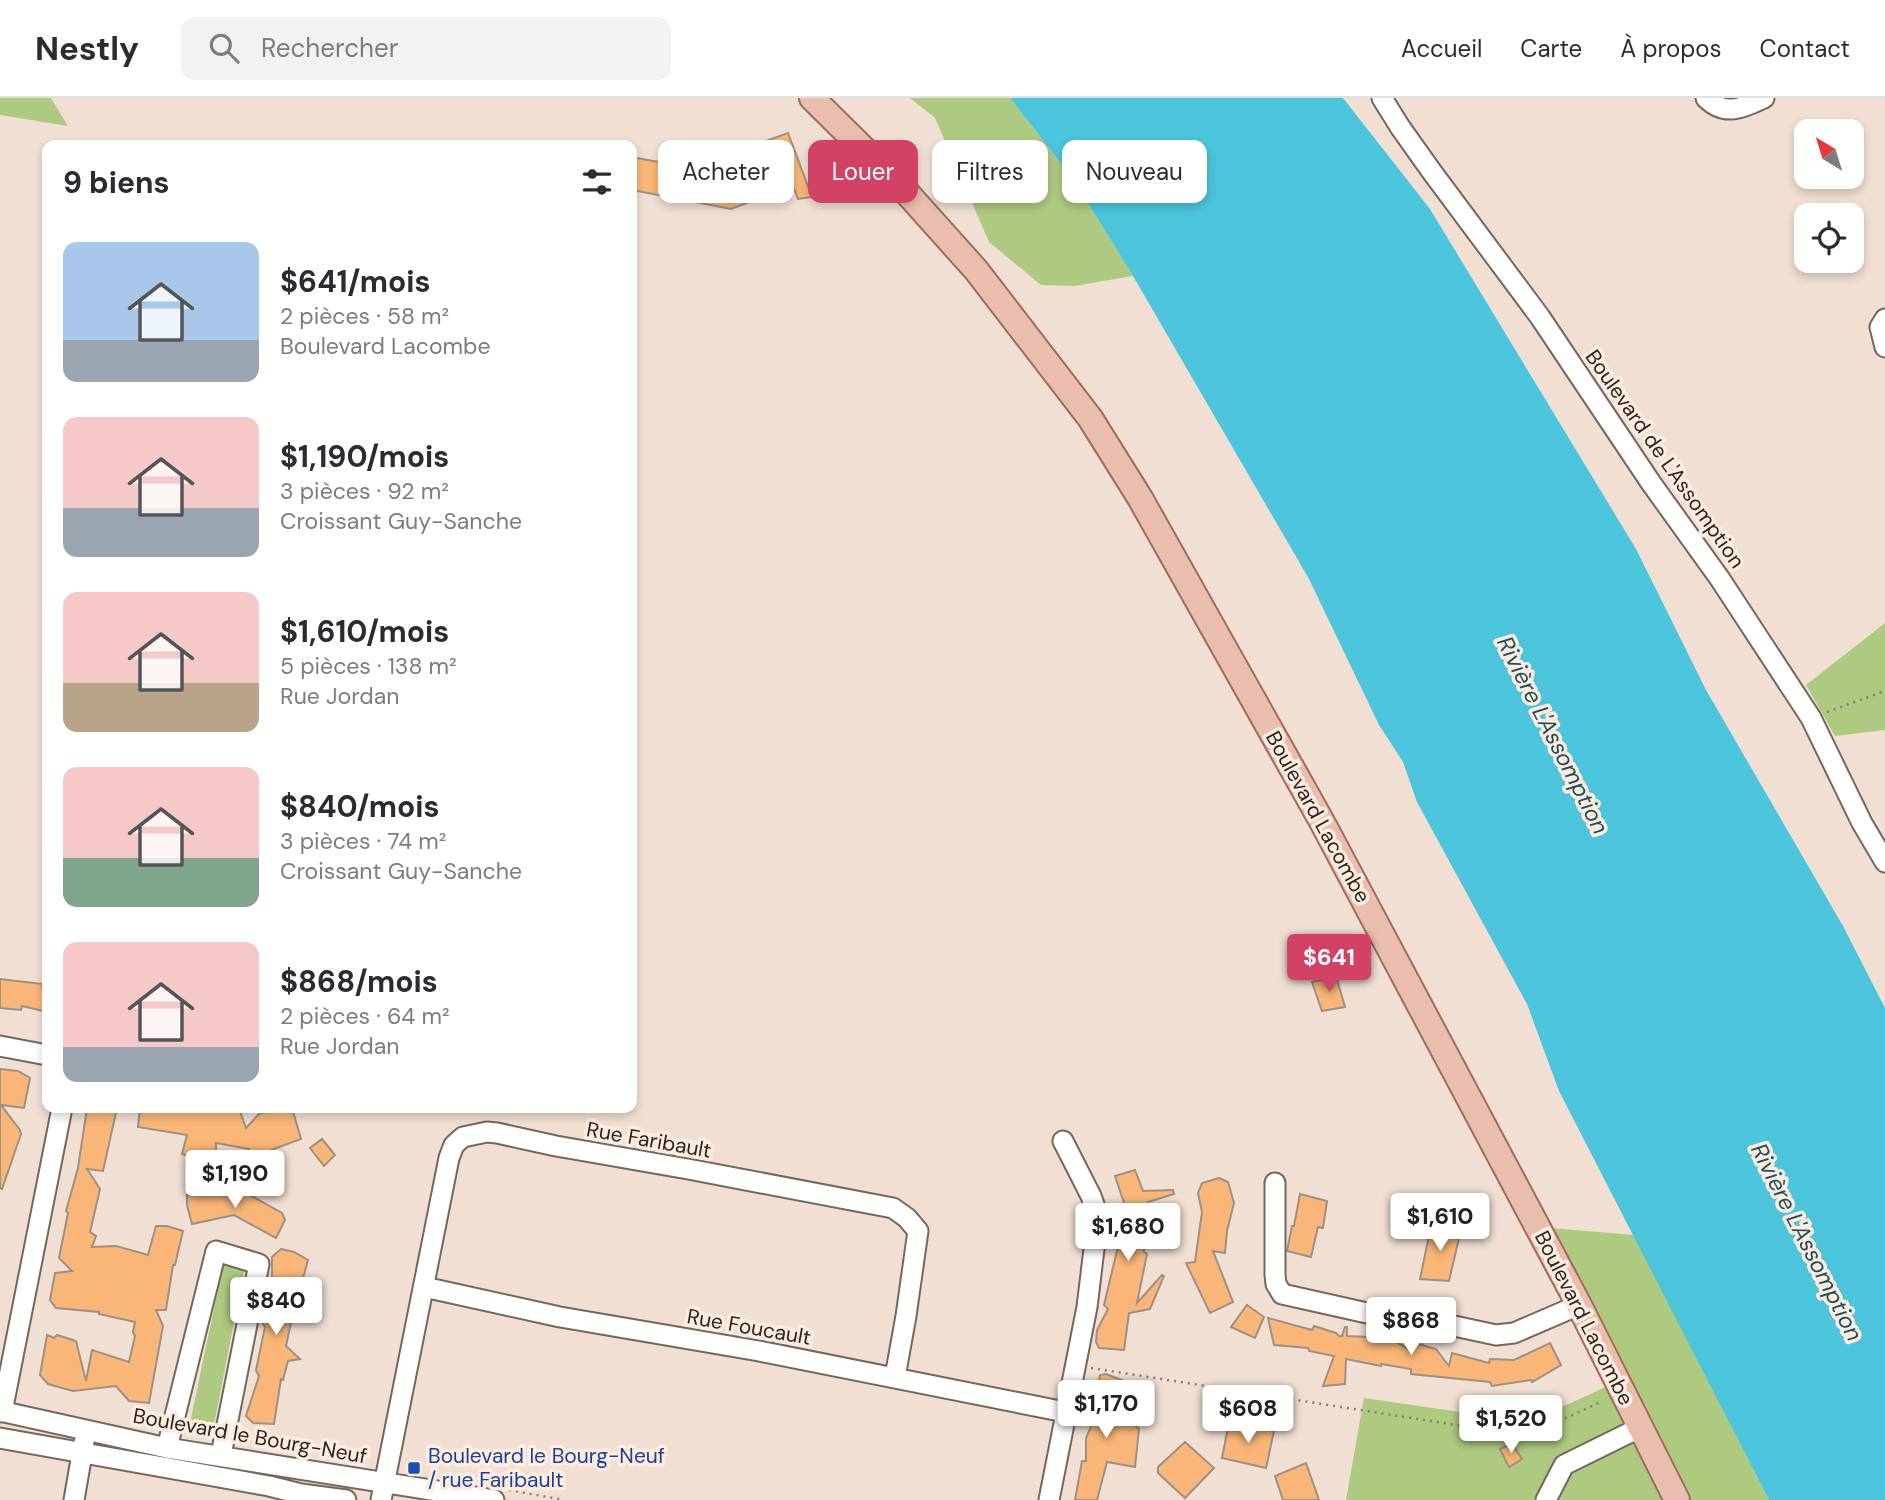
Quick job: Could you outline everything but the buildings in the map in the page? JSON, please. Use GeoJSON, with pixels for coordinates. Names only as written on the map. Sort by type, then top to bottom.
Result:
{"type":"FeatureCollection","features":[{"type":"Feature","properties":{"kind":"main road","name":"Boulevard Lacombe"},"geometry":{"type":"LineString","coordinates":[[812,98],[916,202],[1003,302],[1090,418],[1140,498],[1321,820],[1579,1306],[1675,1497]]}},
{"type":"Feature","properties":{"kind":"street","name":"Boulevard de L'Assomption"},"geometry":{"type":"LineString","coordinates":[[1382,98],[1432,172],[1540,317],[1651,483],[1720,579],[1811,718],[1851,801],[1885,862]]}},
{"type":"Feature","properties":{"kind":"street"},"geometry":{"type":"LineString","coordinates":[[1706,98],[1729,111],[1764,98]]}},
{"type":"Feature","properties":{"kind":"street"},"geometry":{"type":"LineString","coordinates":[[1885,319],[1880,327],[1885,347]]}},
{"type":"Feature","properties":{"kind":"street"},"geometry":{"type":"LineString","coordinates":[[0,1046],[42,1054]]}},
{"type":"Feature","properties":{"kind":"street"},"geometry":{"type":"LineString","coordinates":[[1,1412],[61,1113]]}},
{"type":"Feature","properties":{"kind":"street","name":"Rue Faribault"},"geometry":{"type":"LineString","coordinates":[[383,1491],[449,1158],[454,1145],[463,1137],[497,1133],[893,1208],[907,1218],[918,1231],[895,1377]]}},
{"type":"Feature","properties":{"kind":"street"},"geometry":{"type":"LineString","coordinates":[[1049,1500],[1087,1307],[1098,1216],[1091,1196],[1063,1141]]}},
{"type":"Feature","properties":{"kind":"street"},"geometry":{"type":"LineString","coordinates":[[1275,1183],[1275,1275],[1276,1284],[1282,1294],[1367,1313],[1431,1321],[1496,1335],[1514,1333],[1579,1306]]}},
{"type":"Feature","properties":{"kind":"street"},"geometry":{"type":"LineString","coordinates":[[167,1448],[216,1251],[259,1264],[221,1455]]}},
{"type":"Feature","properties":{"kind":"street","name":"Rue Foucault"},"geometry":{"type":"LineString","coordinates":[[424,1287],[559,1317],[895,1377],[1065,1412]]}},
{"type":"Feature","properties":{"kind":"street","name":"Boulevard le Bourg-Neuf"},"geometry":{"type":"LineString","coordinates":[[1,1412],[167,1448],[221,1455],[383,1491],[494,1500]]}},
{"type":"Feature","properties":{"kind":"street"},"geometry":{"type":"LineString","coordinates":[[1546,1500],[1564,1465],[1641,1427]]}},
{"type":"Feature","properties":{"kind":"street"},"geometry":{"type":"LineString","coordinates":[[74,1500],[87,1431]]}},
{"type":"Feature","properties":{"kind":"street"},"geometry":{"type":"LineString","coordinates":[[0,1438],[246,1491],[346,1500]]}},
{"type":"Feature","properties":{"kind":"path"},"geometry":{"type":"LineString","coordinates":[[1811,718],[1885,691]]}},
{"type":"Feature","properties":{"kind":"path"},"geometry":{"type":"LineString","coordinates":[[1074,1365],[1527,1436],[1622,1392]]}},
{"type":"Feature","properties":{"kind":"green space"},"geometry":{"type":"Polygon","coordinates":[[[0,98],[51,98],[68,126],[0,115],[0,98]]]}},
{"type":"Feature","properties":{"kind":"green space"},"geometry":{"type":"Polygon","coordinates":[[[910,98],[1010,98],[1043,140],[945,140],[935,118],[910,98]]]}},
{"type":"Feature","properties":{"kind":"green space"},"geometry":{"type":"Polygon","coordinates":[[[1048,147],[1062,165],[1062,203],[1088,203],[1133,276],[1074,286],[1041,285],[989,242],[972,203],[1048,203],[1048,147]]]}},
{"type":"Feature","properties":{"kind":"green space"},"geometry":{"type":"Polygon","coordinates":[[[1885,623],[1885,730],[1835,736],[1806,685],[1885,623]]]}},
{"type":"Feature","properties":{"kind":"green space"},"geometry":{"type":"Polygon","coordinates":[[[1526,1226],[1634,1235],[1769,1500],[1677,1500],[1661,1480],[1662,1500],[1346,1500],[1364,1398],[1529,1422],[1608,1386],[1526,1226]]]}},
{"type":"Feature","properties":{"kind":"green space"},"geometry":{"type":"Polygon","coordinates":[[[224,1260],[234,1260],[244,1271],[213,1430],[200,1437],[189,1428],[224,1260]]]}},
{"type":"Feature","properties":{"kind":"water","name":"Rivière L'Assomption"},"geometry":{"type":"Polygon","coordinates":[[[1010,98],[1343,98],[1430,209],[1636,549],[1706,690],[1843,926],[1885,1008],[1885,1500],[1769,1500],[1559,1091],[1527,1004],[1417,802],[1403,762],[1379,725],[1309,579],[1088,203],[1207,203],[1207,140],[1062,140],[1062,165],[1048,147],[1048,140],[1043,140],[1010,98]]]}},
{"type":"Feature","properties":{"kind":"place","name":"Boulevard le Bourg-Neuf / rue Faribault"},"geometry":{"type":"Point","coordinates":[414,1468]}}]}
